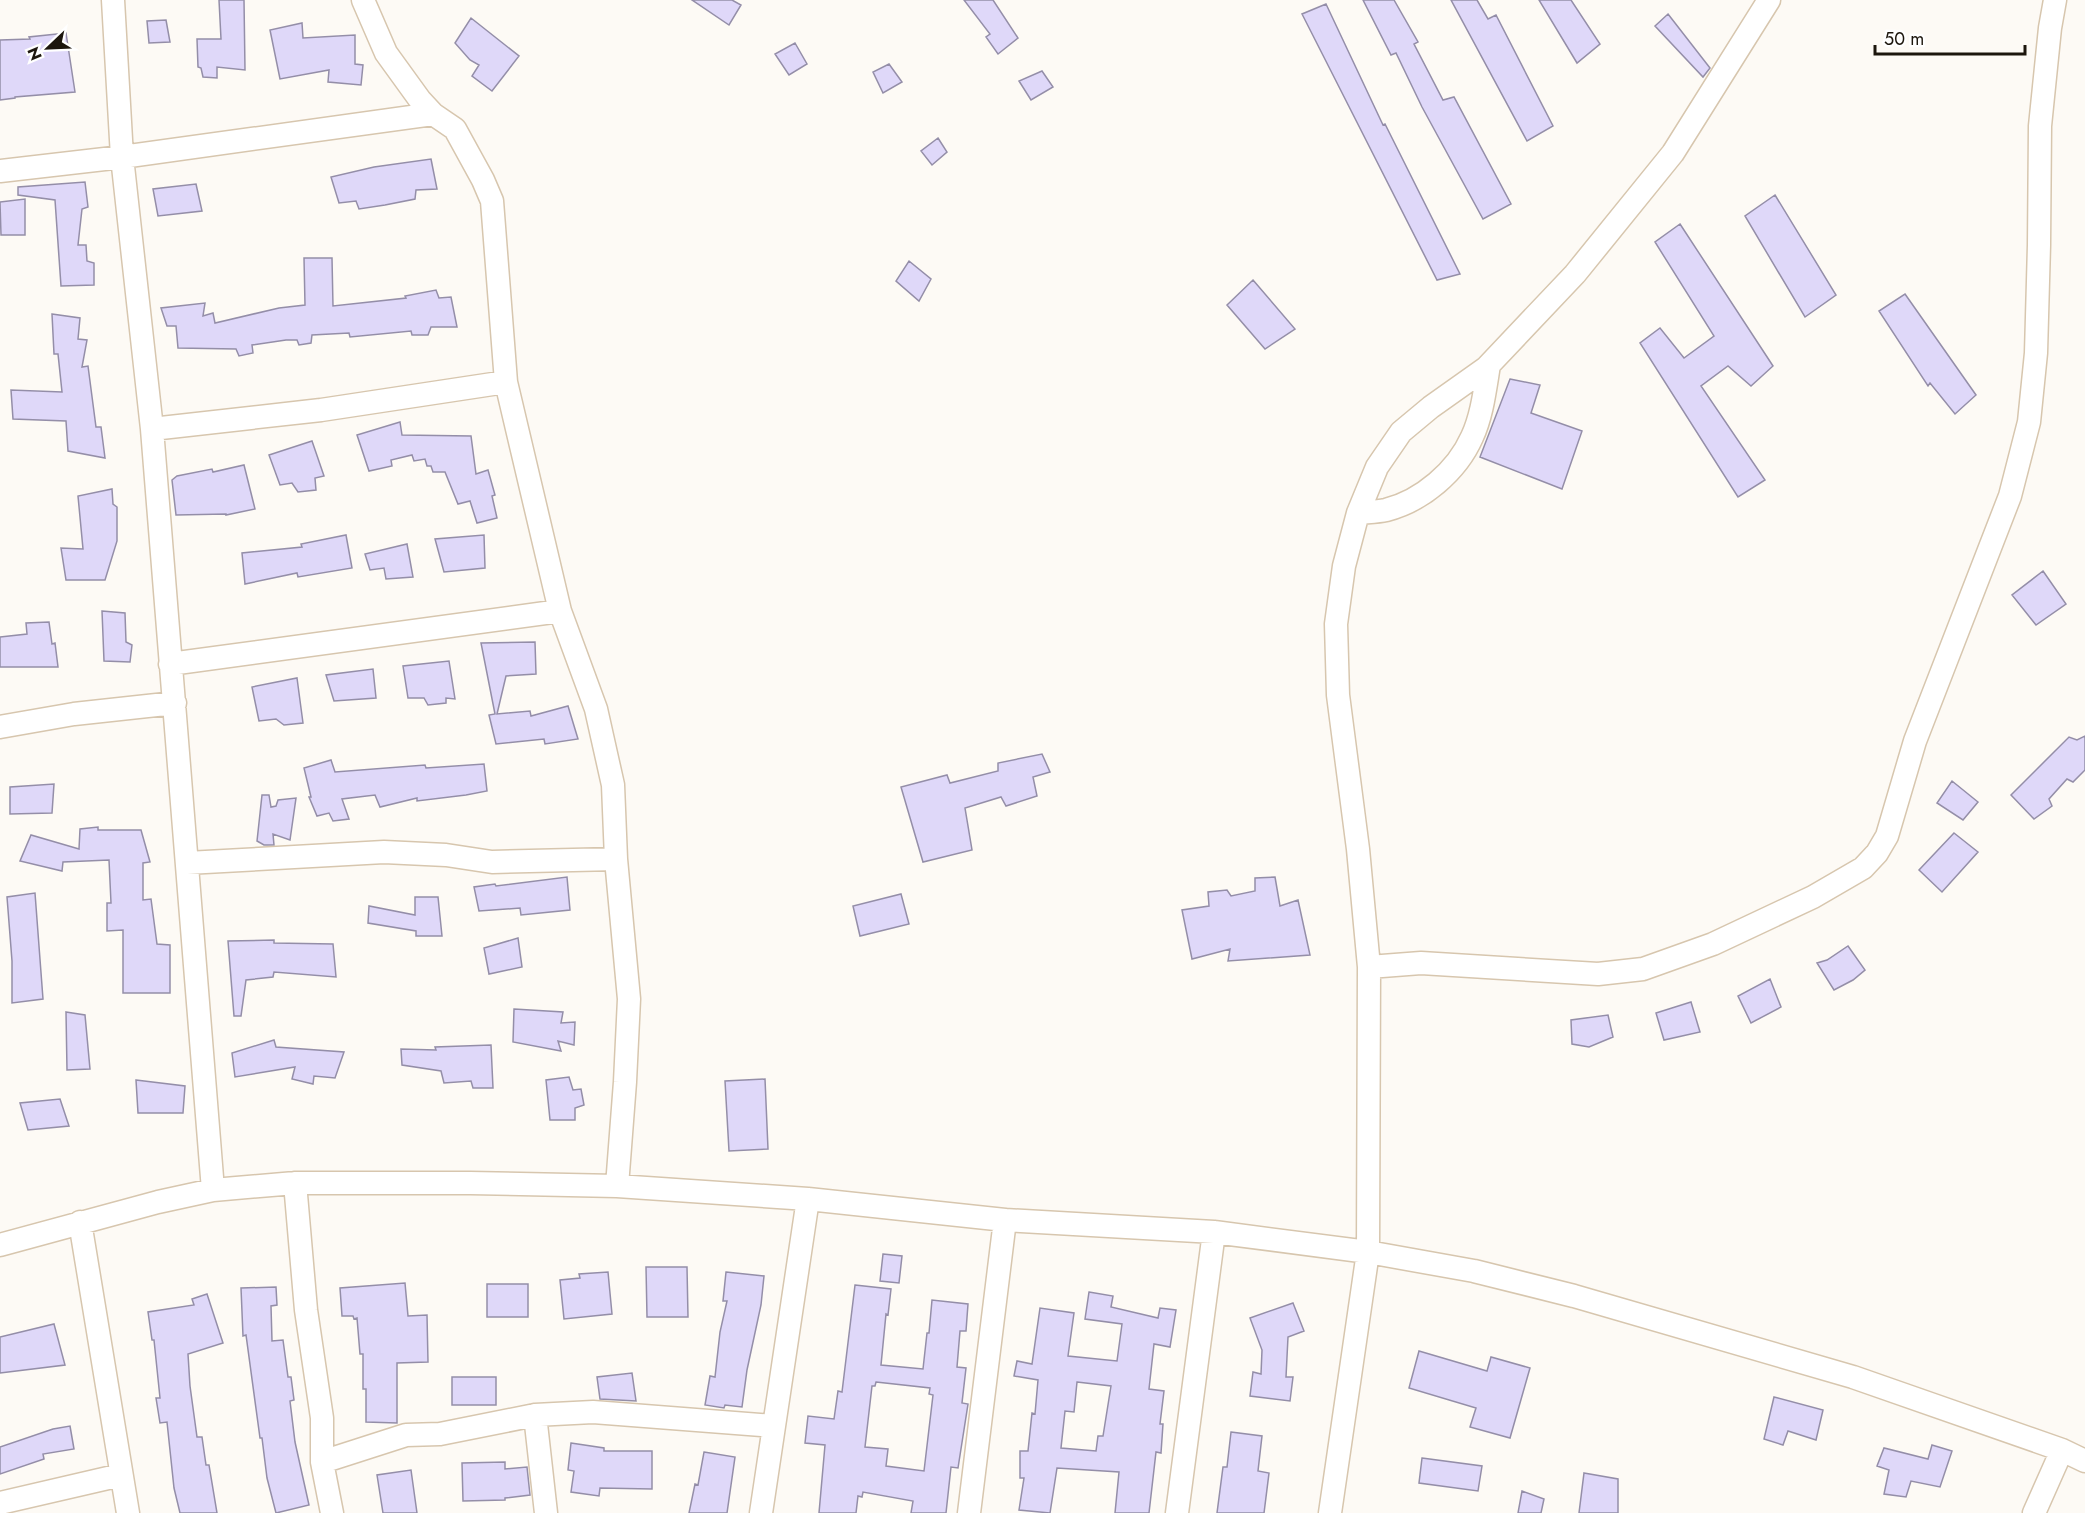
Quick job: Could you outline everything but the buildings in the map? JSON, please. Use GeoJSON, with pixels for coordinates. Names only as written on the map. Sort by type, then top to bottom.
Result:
{"type":"FeatureCollection","features":[{"type":"Feature","properties":{"kind":"street"},"geometry":{"type":"LineString","coordinates":[[113,0],[122,157],[152,429],[213,1190]]}},
{"type":"Feature","properties":{"kind":"street"},"geometry":{"type":"LineString","coordinates":[[363,0],[386,53],[399,73],[433,114],[455,129],[492,201],[506,382],[560,611],[596,709],[613,785],[616,860],[629,999],[616,1186]]}},
{"type":"Feature","properties":{"kind":"street"},"geometry":{"type":"LineString","coordinates":[[1330,1513],[1368,1252],[1369,967],[1358,849],[1338,695],[1336,624],[1344,566],[1358,513],[1377,467],[1401,432],[1431,406],[1489,365],[1575,274],[1673,153],[1768,0]]}},
{"type":"Feature","properties":{"kind":"street"},"geometry":{"type":"LineString","coordinates":[[1369,967],[1421,963],[1598,974],[1643,969],[1713,944],[1814,897],[1863,868],[1877,853],[1887,836],[1915,741],[2010,496],[2029,422],[2036,353],[2040,126],[2055,0]]}},
{"type":"Feature","properties":{"kind":"street"},"geometry":{"type":"LineString","coordinates":[[0,171],[122,157],[433,114]]}},
{"type":"Feature","properties":{"kind":"street"},"geometry":{"type":"LineString","coordinates":[[1358,513],[1398,506],[1426,492],[1453,468],[1472,437],[1485,390],[1489,365]]}},
{"type":"Feature","properties":{"kind":"street"},"geometry":{"type":"LineString","coordinates":[[152,429],[321,410],[506,382]]}},
{"type":"Feature","properties":{"kind":"street"},"geometry":{"type":"LineString","coordinates":[[170,664],[560,611]]}},
{"type":"Feature","properties":{"kind":"street"},"geometry":{"type":"LineString","coordinates":[[0,727],[74,714],[175,703]]}},
{"type":"Feature","properties":{"kind":"street"},"geometry":{"type":"LineString","coordinates":[[187,863],[384,852],[447,855],[492,862],[616,860]]}},
{"type":"Feature","properties":{"kind":"street"},"geometry":{"type":"LineString","coordinates":[[295,1183],[306,1310],[322,1418],[322,1462],[332,1513]]}},
{"type":"Feature","properties":{"kind":"street"},"geometry":{"type":"LineString","coordinates":[[0,1245],[80,1222],[213,1190],[295,1183],[616,1186],[808,1200],[1005,1220],[1214,1232],[1368,1252],[1474,1271],[1657,1319],[1853,1377],[2062,1450],[2085,1461]]}},
{"type":"Feature","properties":{"kind":"street"},"geometry":{"type":"LineString","coordinates":[[761,1513],[808,1200]]}},
{"type":"Feature","properties":{"kind":"street"},"geometry":{"type":"LineString","coordinates":[[969,1513],[1005,1220]]}},
{"type":"Feature","properties":{"kind":"street"},"geometry":{"type":"LineString","coordinates":[[80,1222],[128,1513]]}},
{"type":"Feature","properties":{"kind":"street"},"geometry":{"type":"LineString","coordinates":[[1177,1513],[1214,1232]]}},
{"type":"Feature","properties":{"kind":"street"},"geometry":{"type":"LineString","coordinates":[[322,1462],[406,1435],[440,1434],[535,1415],[592,1412],[773,1426]]}},
{"type":"Feature","properties":{"kind":"street"},"geometry":{"type":"LineString","coordinates":[[535,1415],[546,1513]]}},
{"type":"Feature","properties":{"kind":"street"},"geometry":{"type":"LineString","coordinates":[[2034,1513],[2062,1450]]}},
{"type":"Feature","properties":{"kind":"street"},"geometry":{"type":"LineString","coordinates":[[0,1503],[121,1475]]}}]}
